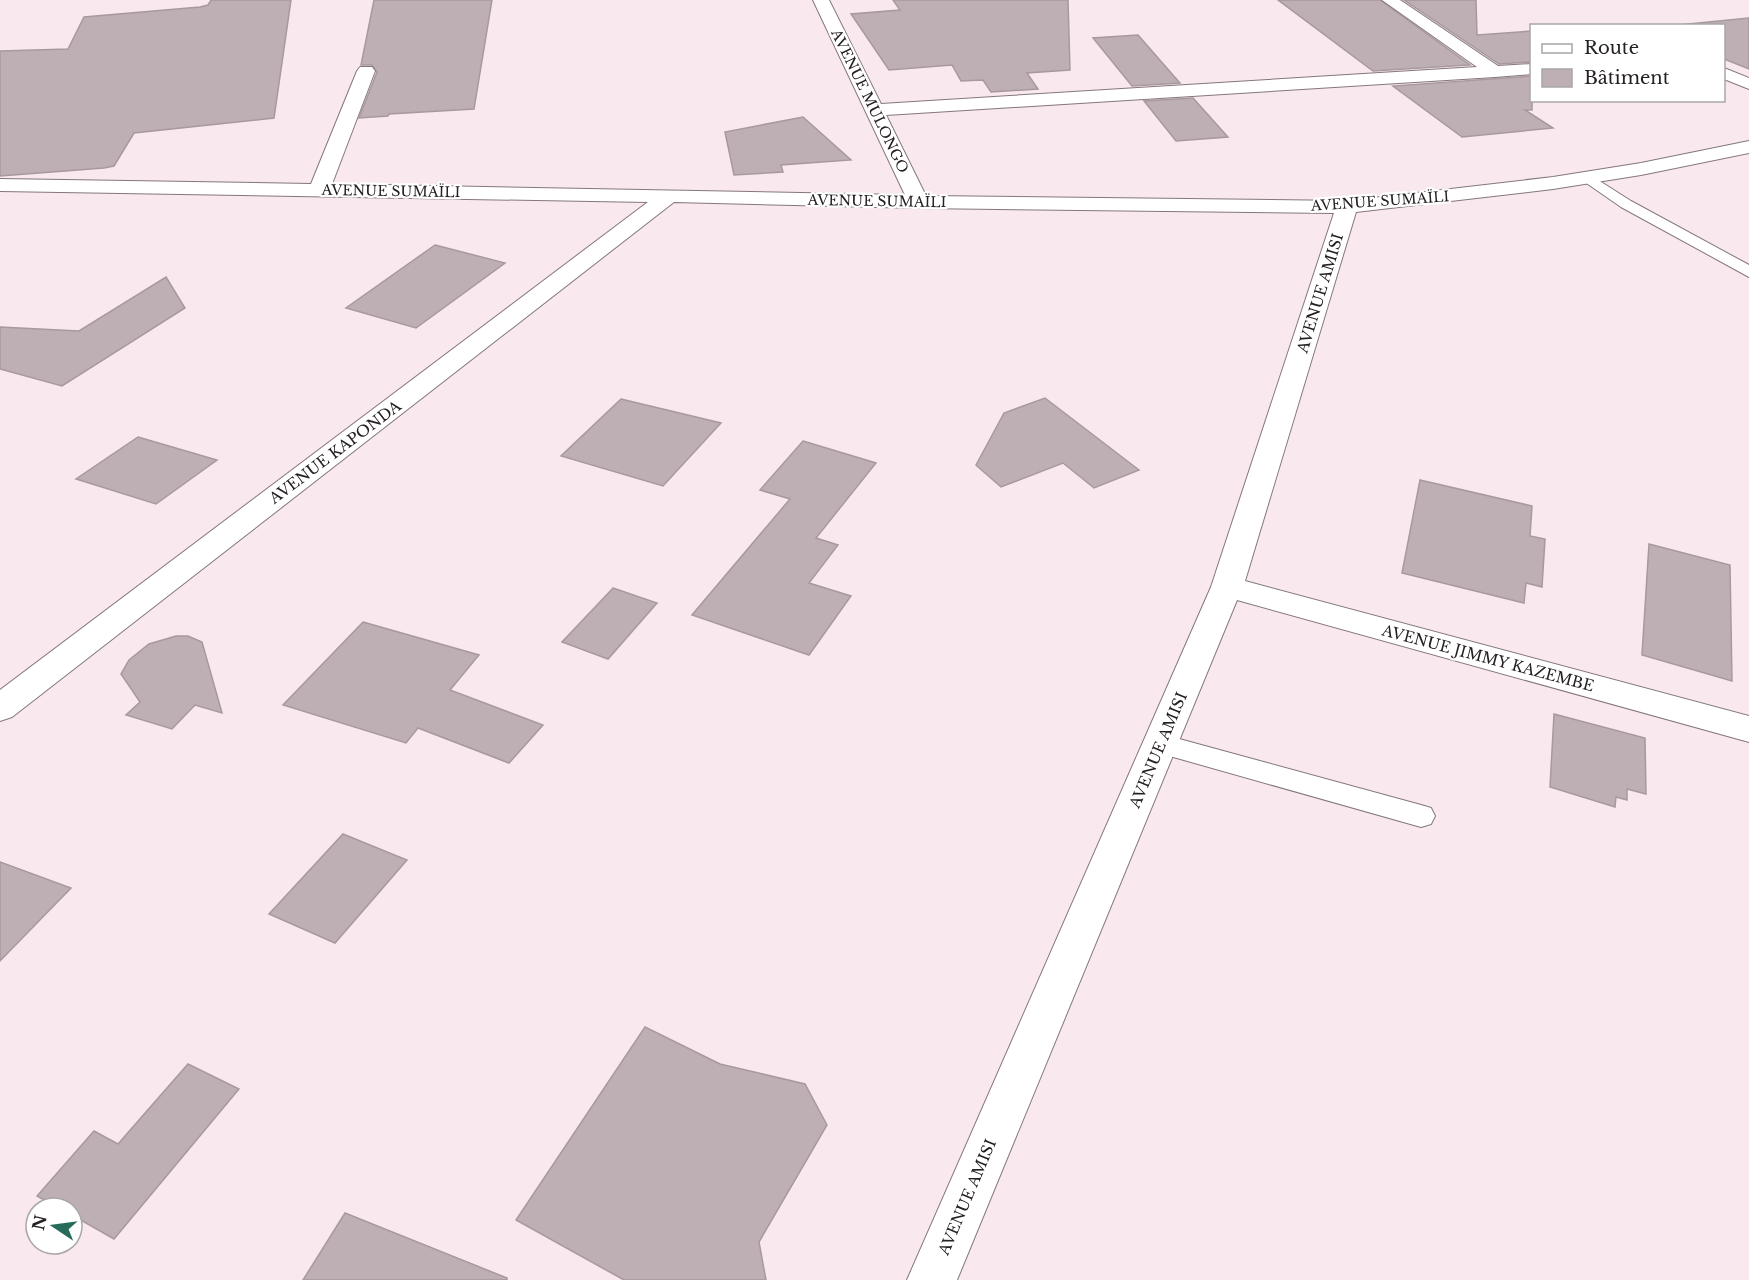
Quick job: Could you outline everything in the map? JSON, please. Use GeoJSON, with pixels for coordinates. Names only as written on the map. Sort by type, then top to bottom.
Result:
{"type":"FeatureCollection","features":[{"type":"Feature","properties":{"kind":"street","name":"AVENUE MULONGO"},"geometry":{"type":"LineString","coordinates":[[821,0],[919,202]]}},
{"type":"Feature","properties":{"kind":"street"},"geometry":{"type":"LineString","coordinates":[[1390,0],[1495,72]]}},
{"type":"Feature","properties":{"kind":"street"},"geometry":{"type":"LineString","coordinates":[[873,110],[1530,69]]}},
{"type":"Feature","properties":{"kind":"street"},"geometry":{"type":"LineString","coordinates":[[318,190],[366,71]]}},
{"type":"Feature","properties":{"kind":"street"},"geometry":{"type":"LineString","coordinates":[[1725,73],[1749,84]]}},
{"type":"Feature","properties":{"kind":"street","name":"AVENUE SUMAÏLI"},"geometry":{"type":"LineString","coordinates":[[0,185],[919,202],[1347,207],[1471,194],[1587,177],[1749,147]]}},
{"type":"Feature","properties":{"kind":"street","name":"AVENUE KAPONDA"},"geometry":{"type":"LineString","coordinates":[[0,708],[669,196]]}},
{"type":"Feature","properties":{"kind":"street","name":"AVENUE AMISI"},"geometry":{"type":"LineString","coordinates":[[932,1280],[1227,587],[1347,207]]}},
{"type":"Feature","properties":{"kind":"street","name":"AVENUE JIMMY KAZEMBE"},"geometry":{"type":"LineString","coordinates":[[1227,587],[1749,729]]}},
{"type":"Feature","properties":{"kind":"lane"},"geometry":{"type":"LineString","coordinates":[[1587,177],[1626,204],[1749,272]]}},
{"type":"Feature","properties":{"kind":"lane"},"geometry":{"type":"LineString","coordinates":[[1161,744],[1421,816]]}},
{"type":"Feature","properties":{"kind":"building"},"geometry":{"type":"Polygon","coordinates":[[[211,0],[291,0],[274,118],[134,133],[114,166],[0,176],[0,51],[68,49],[84,17],[200,7],[208,5],[211,0]]]}},
{"type":"Feature","properties":{"kind":"building"},"geometry":{"type":"Polygon","coordinates":[[[374,0],[492,0],[474,109],[359,118],[377,72],[372,65],[361,65],[374,0]]]}},
{"type":"Feature","properties":{"kind":"building"},"geometry":{"type":"Polygon","coordinates":[[[893,0],[1068,0],[1070,70],[1027,73],[1038,89],[991,92],[983,80],[961,81],[952,65],[889,70],[851,14],[900,10],[893,0]]]}},
{"type":"Feature","properties":{"kind":"building"},"geometry":{"type":"Polygon","coordinates":[[[1278,0],[1380,0],[1470,65],[1373,71],[1278,0]]]}},
{"type":"Feature","properties":{"kind":"building"},"geometry":{"type":"Polygon","coordinates":[[[1404,0],[1476,0],[1477,35],[1530,31],[1530,62],[1499,64],[1404,0]]]}},
{"type":"Feature","properties":{"kind":"building"},"geometry":{"type":"Polygon","coordinates":[[[1749,18],[1749,69],[1725,59],[1725,24],[1688,24],[1749,18]]]}},
{"type":"Feature","properties":{"kind":"building"},"geometry":{"type":"Polygon","coordinates":[[[1138,35],[1180,83],[1132,86],[1093,38],[1138,35]]]}},
{"type":"Feature","properties":{"kind":"building"},"geometry":{"type":"Polygon","coordinates":[[[1530,76],[1532,110],[1525,110],[1553,128],[1462,137],[1393,86],[1530,76]]]}},
{"type":"Feature","properties":{"kind":"building"},"geometry":{"type":"Polygon","coordinates":[[[1193,98],[1228,137],[1176,141],[1144,101],[1193,98]]]}},
{"type":"Feature","properties":{"kind":"building"},"geometry":{"type":"Polygon","coordinates":[[[803,117],[851,160],[781,165],[783,172],[734,175],[725,132],[803,117]]]}},
{"type":"Feature","properties":{"kind":"building"},"geometry":{"type":"Polygon","coordinates":[[[435,245],[505,263],[416,328],[346,308],[435,245]]]}},
{"type":"Feature","properties":{"kind":"building"},"geometry":{"type":"Polygon","coordinates":[[[166,277],[185,308],[62,386],[0,369],[0,327],[79,331],[166,277]]]}},
{"type":"Feature","properties":{"kind":"building"},"geometry":{"type":"Polygon","coordinates":[[[1045,398],[1139,470],[1094,488],[1063,463],[1001,487],[976,465],[1004,413],[1045,398]]]}},
{"type":"Feature","properties":{"kind":"building"},"geometry":{"type":"Polygon","coordinates":[[[621,399],[721,423],[663,486],[561,456],[621,399]]]}},
{"type":"Feature","properties":{"kind":"building"},"geometry":{"type":"Polygon","coordinates":[[[138,437],[217,460],[156,504],[76,479],[138,437]]]}},
{"type":"Feature","properties":{"kind":"building"},"geometry":{"type":"Polygon","coordinates":[[[803,441],[876,463],[816,538],[838,545],[809,583],[851,596],[809,655],[692,615],[790,499],[760,490],[803,441]]]}},
{"type":"Feature","properties":{"kind":"building"},"geometry":{"type":"Polygon","coordinates":[[[1420,480],[1532,506],[1530,536],[1545,539],[1542,587],[1526,583],[1524,603],[1402,573],[1420,480]]]}},
{"type":"Feature","properties":{"kind":"building"},"geometry":{"type":"Polygon","coordinates":[[[1649,544],[1730,565],[1732,681],[1642,655],[1649,544]]]}},
{"type":"Feature","properties":{"kind":"building"},"geometry":{"type":"Polygon","coordinates":[[[613,588],[657,603],[608,659],[562,642],[613,588]]]}},
{"type":"Feature","properties":{"kind":"building"},"geometry":{"type":"Polygon","coordinates":[[[363,622],[479,655],[450,690],[543,725],[509,763],[418,728],[406,743],[283,705],[363,622]]]}},
{"type":"Feature","properties":{"kind":"building"},"geometry":{"type":"Polygon","coordinates":[[[176,636],[188,636],[202,642],[222,713],[195,705],[172,729],[126,715],[140,702],[121,674],[129,660],[149,644],[176,636]]]}},
{"type":"Feature","properties":{"kind":"building"},"geometry":{"type":"Polygon","coordinates":[[[1554,714],[1645,738],[1646,794],[1627,789],[1627,800],[1616,797],[1615,807],[1550,787],[1554,714]]]}},
{"type":"Feature","properties":{"kind":"building"},"geometry":{"type":"Polygon","coordinates":[[[343,834],[407,860],[335,943],[269,914],[343,834]]]}},
{"type":"Feature","properties":{"kind":"building"},"geometry":{"type":"Polygon","coordinates":[[[0,862],[71,888],[0,961],[0,862]]]}},
{"type":"Feature","properties":{"kind":"building"},"geometry":{"type":"Polygon","coordinates":[[[645,1027],[720,1064],[805,1084],[827,1125],[759,1242],[766,1280],[624,1280],[516,1220],[645,1027]]]}},
{"type":"Feature","properties":{"kind":"building"},"geometry":{"type":"Polygon","coordinates":[[[188,1064],[239,1089],[114,1239],[84,1222],[84,1196],[37,1196],[94,1131],[118,1144],[188,1064]]]}},
{"type":"Feature","properties":{"kind":"building"},"geometry":{"type":"Polygon","coordinates":[[[345,1213],[507,1278],[507,1280],[303,1280],[345,1213]]]}}]}
